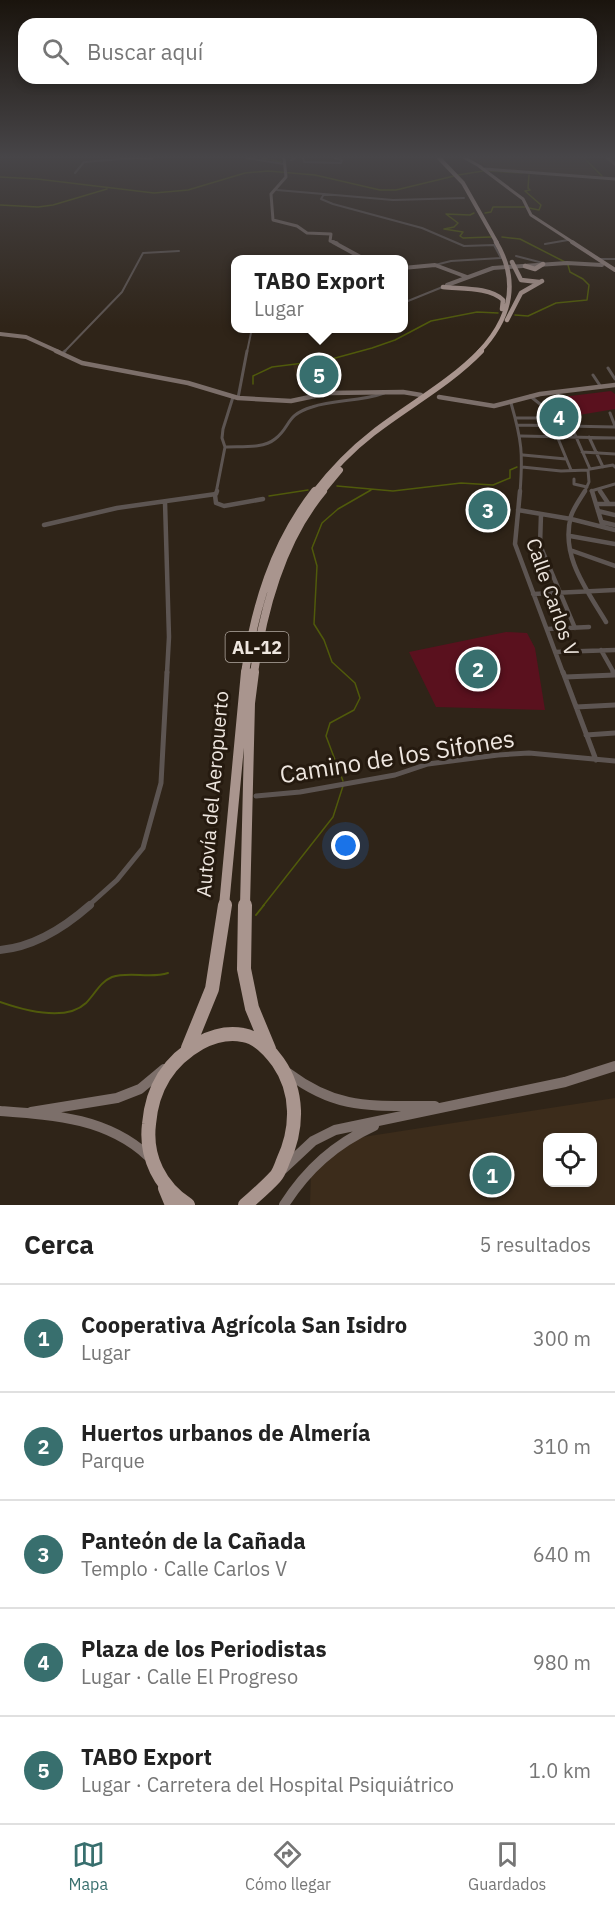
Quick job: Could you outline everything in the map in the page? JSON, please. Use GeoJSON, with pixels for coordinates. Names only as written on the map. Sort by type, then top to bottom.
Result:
{"type":"FeatureCollection","features":[{"type":"Feature","properties":{"kind":"highway","name":"Autovía del Aeropuerto"},"geometry":{"type":"LineString","coordinates":[[269,1049],[252,1008],[246,985],[244,941],[250,703],[257,645],[273,582],[301,522],[337,474],[370,442],[466,371],[493,344],[507,320],[515,287],[510,263],[479,214]]}},
{"type":"Feature","properties":{"kind":"highway","name":"Autovía del Aeropuerto"},"geometry":{"type":"LineString","coordinates":[[189,1048],[212,989],[218,960],[243,680],[253,622],[270,570],[294,522],[331,472],[372,434],[459,372],[495,332],[510,294],[510,263]]}},
{"type":"Feature","properties":{"kind":"highway"},"geometry":{"type":"LineString","coordinates":[[510,263],[521,280],[534,283],[542,281]]}},
{"type":"Feature","properties":{"kind":"highway"},"geometry":{"type":"LineString","coordinates":[[482,291],[500,289],[506,284],[510,263]]}},
{"type":"Feature","properties":{"kind":"highway"},"geometry":{"type":"LineString","coordinates":[[525,266],[534,267],[541,264]]}},
{"type":"Feature","properties":{"kind":"highway"},"geometry":{"type":"LineString","coordinates":[[534,267],[542,281]]}},
{"type":"Feature","properties":{"kind":"highway"},"geometry":{"type":"LineString","coordinates":[[507,320],[521,293],[542,281]]}},
{"type":"Feature","properties":{"kind":"highway"},"geometry":{"type":"LineString","coordinates":[[448,286],[495,294],[503,300],[495,332]]}},
{"type":"Feature","properties":{"kind":"highway","name":"AL-12"},"geometry":{"type":"LineString","coordinates":[[172,1205],[151,1158],[148,1133],[150,1107],[158,1083],[171,1063],[207,1037],[224,1034],[248,1037],[269,1049],[287,1073],[294,1090],[297,1110],[290,1152],[281,1172],[260,1200],[245,1205]]}},
{"type":"Feature","properties":{"kind":"highway","name":"AL-12"},"geometry":{"type":"LineString","coordinates":[[164,1184],[179,1200],[188,1205]]}},
{"type":"Feature","properties":{"kind":"main road"},"geometry":{"type":"LineString","coordinates":[[531,214],[604,265]]}},
{"type":"Feature","properties":{"kind":"street"},"geometry":{"type":"LineString","coordinates":[[273,214],[274,221],[297,226],[307,233],[331,234],[330,241],[338,243],[356,255]]}},
{"type":"Feature","properties":{"kind":"street"},"geometry":{"type":"LineString","coordinates":[[371,214],[422,228],[464,246],[494,245],[501,258],[451,261],[408,268]]}},
{"type":"Feature","properties":{"kind":"street"},"geometry":{"type":"LineString","coordinates":[[545,244],[568,240]]}},
{"type":"Feature","properties":{"kind":"street"},"geometry":{"type":"LineString","coordinates":[[62,354],[122,292],[143,253],[179,251]]}},
{"type":"Feature","properties":{"kind":"street"},"geometry":{"type":"LineString","coordinates":[[516,256],[541,264]]}},
{"type":"Feature","properties":{"kind":"street"},"geometry":{"type":"LineString","coordinates":[[519,265],[604,265],[615,259]]}},
{"type":"Feature","properties":{"kind":"street"},"geometry":{"type":"LineString","coordinates":[[435,265],[468,277]]}},
{"type":"Feature","properties":{"kind":"street"},"geometry":{"type":"LineString","coordinates":[[408,301],[500,267],[525,266]]}},
{"type":"Feature","properties":{"kind":"street"},"geometry":{"type":"LineString","coordinates":[[251,333],[235,397],[223,429],[222,438],[225,447],[215,495],[216,503],[224,506],[263,499]]}},
{"type":"Feature","properties":{"kind":"street"},"geometry":{"type":"LineString","coordinates":[[0,334],[26,337],[82,363],[188,382],[235,397],[291,401],[329,393],[421,395]]}},
{"type":"Feature","properties":{"kind":"street"},"geometry":{"type":"LineString","coordinates":[[608,368],[615,379]]}},
{"type":"Feature","properties":{"kind":"street"},"geometry":{"type":"LineString","coordinates":[[593,375],[601,387]]}},
{"type":"Feature","properties":{"kind":"street"},"geometry":{"type":"LineString","coordinates":[[439,397],[488,406],[511,404],[530,396],[615,385]]}},
{"type":"Feature","properties":{"kind":"street"},"geometry":{"type":"LineString","coordinates":[[225,447],[252,446],[273,441],[285,422],[307,407],[368,398],[384,393]]}},
{"type":"Feature","properties":{"kind":"street"},"geometry":{"type":"LineString","coordinates":[[557,393],[589,469],[590,480],[571,519],[570,550],[606,622]]}},
{"type":"Feature","properties":{"kind":"street"},"geometry":{"type":"LineString","coordinates":[[530,396],[535,404],[549,410],[564,410]]}},
{"type":"Feature","properties":{"kind":"street","name":"Calle Carlos V"},"geometry":{"type":"LineString","coordinates":[[511,404],[521,436],[523,455],[515,544],[596,760]]}},
{"type":"Feature","properties":{"kind":"street"},"geometry":{"type":"LineString","coordinates":[[549,410],[555,424]]}},
{"type":"Feature","properties":{"kind":"street"},"geometry":{"type":"LineString","coordinates":[[517,425],[615,426],[614,418],[610,413]]}},
{"type":"Feature","properties":{"kind":"street"},"geometry":{"type":"LineString","coordinates":[[515,418],[552,418]]}},
{"type":"Feature","properties":{"kind":"street"},"geometry":{"type":"LineString","coordinates":[[521,436],[615,438]]}},
{"type":"Feature","properties":{"kind":"street"},"geometry":{"type":"LineString","coordinates":[[557,436],[571,470]]}},
{"type":"Feature","properties":{"kind":"street"},"geometry":{"type":"LineString","coordinates":[[589,437],[603,466]]}},
{"type":"Feature","properties":{"kind":"street"},"geometry":{"type":"LineString","coordinates":[[582,452],[615,454]]}},
{"type":"Feature","properties":{"kind":"street"},"geometry":{"type":"LineString","coordinates":[[523,455],[566,459]]}},
{"type":"Feature","properties":{"kind":"street"},"geometry":{"type":"LineString","coordinates":[[522,467],[571,470],[614,466]]}},
{"type":"Feature","properties":{"kind":"street"},"geometry":{"type":"LineString","coordinates":[[574,478],[574,484],[592,491],[602,525]]}},
{"type":"Feature","properties":{"kind":"street"},"geometry":{"type":"LineString","coordinates":[[592,491],[615,484]]}},
{"type":"Feature","properties":{"kind":"street"},"geometry":{"type":"LineString","coordinates":[[599,489],[608,503]]}},
{"type":"Feature","properties":{"kind":"street"},"geometry":{"type":"LineString","coordinates":[[44,525],[117,508],[215,495]]}},
{"type":"Feature","properties":{"kind":"street"},"geometry":{"type":"LineString","coordinates":[[0,950],[14,949],[49,935],[78,915],[117,880],[143,848],[162,783],[161,756],[169,637],[165,502]]}},
{"type":"Feature","properties":{"kind":"street"},"geometry":{"type":"LineString","coordinates":[[596,504],[615,504]]}},
{"type":"Feature","properties":{"kind":"street"},"geometry":{"type":"LineString","coordinates":[[518,510],[602,525],[615,530]]}},
{"type":"Feature","properties":{"kind":"street"},"geometry":{"type":"LineString","coordinates":[[598,511],[615,515]]}},
{"type":"Feature","properties":{"kind":"street"},"geometry":{"type":"LineString","coordinates":[[542,514],[540,545],[574,627]]}},
{"type":"Feature","properties":{"kind":"street"},"geometry":{"type":"LineString","coordinates":[[602,525],[615,525]]}},
{"type":"Feature","properties":{"kind":"street"},"geometry":{"type":"LineString","coordinates":[[570,536],[615,544]]}},
{"type":"Feature","properties":{"kind":"street"},"geometry":{"type":"LineString","coordinates":[[570,550],[615,566]]}},
{"type":"Feature","properties":{"kind":"street"},"geometry":{"type":"LineString","coordinates":[[533,594],[615,590]]}},
{"type":"Feature","properties":{"kind":"street"},"geometry":{"type":"LineString","coordinates":[[547,628],[589,627]]}},
{"type":"Feature","properties":{"kind":"street"},"geometry":{"type":"LineString","coordinates":[[565,677],[615,675],[601,650]]}},
{"type":"Feature","properties":{"kind":"street"},"geometry":{"type":"LineString","coordinates":[[555,652],[615,650]]}},
{"type":"Feature","properties":{"kind":"street"},"geometry":{"type":"LineString","coordinates":[[576,707],[615,705]]}},
{"type":"Feature","properties":{"kind":"street"},"geometry":{"type":"LineString","coordinates":[[586,735],[615,733]]}},
{"type":"Feature","properties":{"kind":"street","name":"Camino de los Sifones"},"geometry":{"type":"LineString","coordinates":[[256,796],[300,792],[395,775],[428,764],[498,755],[529,753],[615,761]]}},
{"type":"Feature","properties":{"kind":"street"},"geometry":{"type":"LineString","coordinates":[[24,1113],[117,1098],[140,1089],[171,1063]]}},
{"type":"Feature","properties":{"kind":"street"},"geometry":{"type":"LineString","coordinates":[[281,1172],[313,1141],[335,1130],[565,1082],[615,1066]]}},
{"type":"Feature","properties":{"kind":"street"},"geometry":{"type":"LineString","coordinates":[[287,1073],[310,1089],[343,1101],[363,1105],[445,1106]]}},
{"type":"Feature","properties":{"kind":"street"},"geometry":{"type":"LineString","coordinates":[[0,1111],[24,1113],[110,1129],[125,1137],[151,1158]]}},
{"type":"Feature","properties":{"kind":"street"},"geometry":{"type":"LineString","coordinates":[[284,1205],[309,1170],[326,1153],[358,1133],[385,1121]]}},
{"type":"Feature","properties":{"kind":"shaded area"},"geometry":{"type":"Polygon","coordinates":[[[318,363],[338,368],[337,390],[309,392],[300,390],[293,365],[318,363]]]}},
{"type":"Feature","properties":{"kind":"shaded area"},"geometry":{"type":"Polygon","coordinates":[[[611,391],[615,394],[615,409],[579,415],[562,397],[611,391]]]}},
{"type":"Feature","properties":{"kind":"shaded area"},"geometry":{"type":"Polygon","coordinates":[[[506,632],[527,633],[535,648],[545,710],[436,707],[409,652],[506,632]]]}},
{"type":"Feature","properties":{"kind":"shaded area"},"geometry":{"type":"Polygon","coordinates":[[[615,1098],[615,1205],[310,1205],[311,1173],[350,1139],[615,1098]]]}},
{"type":"Feature","properties":{"kind":"waterway"},"geometry":{"type":"LineString","coordinates":[[446,214],[458,223],[454,227],[444,229],[463,232],[460,236],[463,238],[491,237]]}},
{"type":"Feature","properties":{"kind":"waterway"},"geometry":{"type":"LineString","coordinates":[[452,214],[472,214]]}},
{"type":"Feature","properties":{"kind":"waterway"},"geometry":{"type":"LineString","coordinates":[[502,237],[520,239],[565,262]]}},
{"type":"Feature","properties":{"kind":"waterway"},"geometry":{"type":"LineString","coordinates":[[515,315],[528,316],[556,303],[587,300],[589,285],[570,272],[568,265]]}},
{"type":"Feature","properties":{"kind":"waterway"},"geometry":{"type":"LineString","coordinates":[[253,384],[253,376],[272,367],[328,360],[372,348],[395,340],[431,321],[477,312],[498,313]]}},
{"type":"Feature","properties":{"kind":"waterway"},"geometry":{"type":"LineString","coordinates":[[337,486],[393,491],[461,483],[493,485],[510,478],[510,470],[517,467]]}},
{"type":"Feature","properties":{"kind":"waterway"},"geometry":{"type":"LineString","coordinates":[[269,496],[308,490]]}},
{"type":"Feature","properties":{"kind":"waterway"},"geometry":{"type":"LineString","coordinates":[[343,781],[326,736],[330,723],[354,710],[360,698],[355,683],[332,662],[324,640],[314,624],[317,566],[312,548],[322,523],[338,509],[371,490]]}},
{"type":"Feature","properties":{"kind":"waterway"},"geometry":{"type":"LineString","coordinates":[[263,906],[333,817],[343,786]]}},
{"type":"Feature","properties":{"kind":"waterway"},"geometry":{"type":"LineString","coordinates":[[256,915],[264,905]]}},
{"type":"Feature","properties":{"kind":"waterway"},"geometry":{"type":"LineString","coordinates":[[0,1002],[44,1013],[67,1012],[78,1009],[86,1003],[101,985],[112,977],[168,973]]}},
{"type":"Feature","properties":{"kind":"place","name":"TABO Export"},"geometry":{"type":"Point","coordinates":[319,375]}},
{"type":"Feature","properties":{"kind":"place","name":"Plaza de los Periodistas"},"geometry":{"type":"Point","coordinates":[559,417]}},
{"type":"Feature","properties":{"kind":"place","name":"Panteón de la Cañada"},"geometry":{"type":"Point","coordinates":[488,510]}},
{"type":"Feature","properties":{"kind":"place","name":"Huertos urbanos de Almería"},"geometry":{"type":"Point","coordinates":[478,669]}},
{"type":"Feature","properties":{"kind":"place","name":"Cooperativa Agrícola San Isidro"},"geometry":{"type":"Point","coordinates":[492,1175]}}]}
